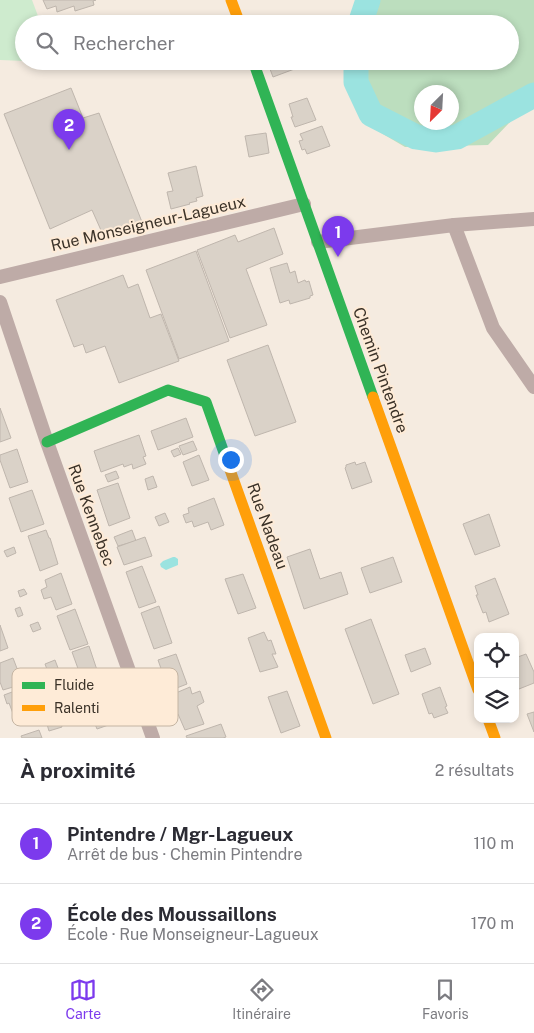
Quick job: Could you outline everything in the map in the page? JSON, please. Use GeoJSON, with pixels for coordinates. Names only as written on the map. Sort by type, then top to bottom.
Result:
{"type":"FeatureCollection","features":[{"type":"Feature","properties":{"kind":"street"},"geometry":{"type":"LineString","coordinates":[[231,0],[237,15]]}},
{"type":"Feature","properties":{"kind":"street","name":"Chemin Pintendre"},"geometry":{"type":"LineString","coordinates":[[256,70],[474,679]]}},
{"type":"Feature","properties":{"kind":"street","name":"Rue Monseigneur-Lagueux"},"geometry":{"type":"LineString","coordinates":[[0,277],[304,204]]}},
{"type":"Feature","properties":{"kind":"street"},"geometry":{"type":"LineString","coordinates":[[318,242],[454,225],[534,219]]}},
{"type":"Feature","properties":{"kind":"street"},"geometry":{"type":"LineString","coordinates":[[454,225],[493,328],[534,387]]}},
{"type":"Feature","properties":{"kind":"street","name":"Rue Kennebec"},"geometry":{"type":"LineString","coordinates":[[0,302],[47,442],[128,668]]}},
{"type":"Feature","properties":{"kind":"street","name":"Rue Nadeau"},"geometry":{"type":"LineString","coordinates":[[47,442],[168,390],[206,402],[326,738]]}},
{"type":"Feature","properties":{"kind":"street"},"geometry":{"type":"LineString","coordinates":[[489,723],[495,738]]}},
{"type":"Feature","properties":{"kind":"street","name":"Rue Kennebec"},"geometry":{"type":"LineString","coordinates":[[149,726],[153,738]]}},
{"type":"Feature","properties":{"kind":"green space"},"geometry":{"type":"Polygon","coordinates":[[[0,0],[32,0],[38,15],[15,15],[15,61],[0,60],[0,0]]]}},
{"type":"Feature","properties":{"kind":"green space"},"geometry":{"type":"Polygon","coordinates":[[[374,0],[534,0],[534,97],[488,145],[405,147],[366,124],[355,101],[368,70],[519,70],[519,15],[375,15],[374,0]]]}},
{"type":"Feature","properties":{"kind":"water"},"geometry":{"type":"Polygon","coordinates":[[[173,557],[178,559],[178,565],[166,570],[161,567],[160,564],[163,561],[173,557]]]}},
{"type":"Feature","properties":{"kind":"building"},"geometry":{"type":"Polygon","coordinates":[[[43,0],[96,0],[93,1],[94,5],[75,11],[74,6],[57,12],[56,6],[47,9],[43,0]]]}},
{"type":"Feature","properties":{"kind":"building"},"geometry":{"type":"Polygon","coordinates":[[[270,70],[292,70],[273,77],[270,70]]]}},
{"type":"Feature","properties":{"kind":"building"},"geometry":{"type":"Polygon","coordinates":[[[71,88],[83,118],[99,113],[142,222],[104,237],[92,210],[50,229],[4,114],[71,88]]]}},
{"type":"Feature","properties":{"kind":"building"},"geometry":{"type":"Polygon","coordinates":[[[307,98],[316,120],[295,127],[289,104],[307,98]]]}},
{"type":"Feature","properties":{"kind":"building"},"geometry":{"type":"Polygon","coordinates":[[[322,126],[330,146],[307,154],[305,149],[302,150],[299,141],[303,140],[300,134],[322,126]]]}},
{"type":"Feature","properties":{"kind":"building"},"geometry":{"type":"Polygon","coordinates":[[[266,133],[269,153],[249,157],[245,136],[266,133]]]}},
{"type":"Feature","properties":{"kind":"building"},"geometry":{"type":"Polygon","coordinates":[[[196,166],[203,196],[196,198],[197,201],[190,204],[171,209],[167,192],[173,191],[168,173],[196,166]]]}},
{"type":"Feature","properties":{"kind":"building"},"geometry":{"type":"Polygon","coordinates":[[[274,228],[283,254],[246,269],[267,325],[230,338],[197,250],[235,235],[238,242],[274,228]]]}},
{"type":"Feature","properties":{"kind":"building"},"geometry":{"type":"Polygon","coordinates":[[[196,251],[229,341],[179,359],[146,270],[196,251]]]}},
{"type":"Feature","properties":{"kind":"building"},"geometry":{"type":"Polygon","coordinates":[[[287,263],[290,273],[295,271],[298,283],[305,280],[306,282],[309,281],[313,295],[310,298],[290,304],[289,300],[280,303],[270,268],[287,263]]]}},
{"type":"Feature","properties":{"kind":"building"},"geometry":{"type":"Polygon","coordinates":[[[123,275],[128,288],[138,284],[150,318],[161,314],[179,361],[119,383],[105,346],[86,353],[83,344],[74,347],[56,300],[123,275]]]}},
{"type":"Feature","properties":{"kind":"building"},"geometry":{"type":"Polygon","coordinates":[[[268,345],[296,422],[255,436],[227,360],[268,345]]]}},
{"type":"Feature","properties":{"kind":"building"},"geometry":{"type":"Polygon","coordinates":[[[0,408],[11,438],[0,442],[0,408]]]}},
{"type":"Feature","properties":{"kind":"building"},"geometry":{"type":"Polygon","coordinates":[[[186,418],[193,437],[158,450],[151,431],[186,418]]]}},
{"type":"Feature","properties":{"kind":"building"},"geometry":{"type":"Polygon","coordinates":[[[139,435],[146,456],[143,457],[146,464],[133,469],[132,464],[124,467],[123,464],[101,472],[94,451],[139,435]]]}},
{"type":"Feature","properties":{"kind":"building"},"geometry":{"type":"Polygon","coordinates":[[[193,441],[197,450],[183,455],[179,446],[193,441]]]}},
{"type":"Feature","properties":{"kind":"building"},"geometry":{"type":"Polygon","coordinates":[[[178,448],[181,454],[174,457],[171,451],[178,448]]]}},
{"type":"Feature","properties":{"kind":"building"},"geometry":{"type":"Polygon","coordinates":[[[17,449],[28,482],[10,488],[0,455],[17,449]]]}},
{"type":"Feature","properties":{"kind":"building"},"geometry":{"type":"Polygon","coordinates":[[[199,455],[209,480],[192,486],[183,462],[199,455]]]}},
{"type":"Feature","properties":{"kind":"building"},"geometry":{"type":"Polygon","coordinates":[[[355,462],[356,465],[365,462],[372,482],[352,489],[345,468],[346,465],[355,462]]]}},
{"type":"Feature","properties":{"kind":"building"},"geometry":{"type":"Polygon","coordinates":[[[116,471],[119,478],[108,482],[105,475],[116,471]]]}},
{"type":"Feature","properties":{"kind":"building"},"geometry":{"type":"Polygon","coordinates":[[[153,476],[157,487],[148,490],[145,479],[153,476]]]}},
{"type":"Feature","properties":{"kind":"building"},"geometry":{"type":"Polygon","coordinates":[[[118,483],[130,518],[109,526],[97,490],[118,483]]]}},
{"type":"Feature","properties":{"kind":"building"},"geometry":{"type":"Polygon","coordinates":[[[32,490],[44,524],[21,532],[9,498],[32,490]]]}},
{"type":"Feature","properties":{"kind":"building"},"geometry":{"type":"Polygon","coordinates":[[[214,498],[224,525],[211,530],[208,522],[194,527],[192,521],[186,523],[183,515],[189,513],[188,508],[214,498]]]}},
{"type":"Feature","properties":{"kind":"building"},"geometry":{"type":"Polygon","coordinates":[[[165,513],[169,522],[159,526],[155,517],[165,513]]]}},
{"type":"Feature","properties":{"kind":"building"},"geometry":{"type":"Polygon","coordinates":[[[489,514],[500,546],[475,555],[463,524],[489,514]]]}},
{"type":"Feature","properties":{"kind":"building"},"geometry":{"type":"Polygon","coordinates":[[[46,530],[58,564],[40,571],[28,536],[46,530]]]}},
{"type":"Feature","properties":{"kind":"building"},"geometry":{"type":"Polygon","coordinates":[[[132,530],[136,541],[118,546],[114,537],[132,530]]]}},
{"type":"Feature","properties":{"kind":"building"},"geometry":{"type":"Polygon","coordinates":[[[145,537],[152,556],[124,565],[117,547],[145,537]]]}},
{"type":"Feature","properties":{"kind":"building"},"geometry":{"type":"Polygon","coordinates":[[[14,547],[16,553],[7,557],[4,551],[14,547]]]}},
{"type":"Feature","properties":{"kind":"building"},"geometry":{"type":"Polygon","coordinates":[[[310,549],[320,579],[341,572],[348,594],[304,609],[287,557],[310,549]]]}},
{"type":"Feature","properties":{"kind":"building"},"geometry":{"type":"Polygon","coordinates":[[[393,557],[402,582],[370,593],[361,568],[393,557]]]}},
{"type":"Feature","properties":{"kind":"building"},"geometry":{"type":"Polygon","coordinates":[[[142,566],[156,602],[139,608],[126,572],[142,566]]]}},
{"type":"Feature","properties":{"kind":"building"},"geometry":{"type":"Polygon","coordinates":[[[61,573],[72,604],[56,610],[51,597],[44,599],[41,590],[47,587],[45,580],[61,573]]]}},
{"type":"Feature","properties":{"kind":"building"},"geometry":{"type":"Polygon","coordinates":[[[243,574],[256,608],[238,614],[225,579],[243,574]]]}},
{"type":"Feature","properties":{"kind":"building"},"geometry":{"type":"Polygon","coordinates":[[[495,578],[509,614],[489,622],[486,612],[483,613],[476,595],[478,595],[475,586],[495,578]]]}},
{"type":"Feature","properties":{"kind":"building"},"geometry":{"type":"Polygon","coordinates":[[[24,589],[27,594],[20,597],[18,591],[24,589]]]}},
{"type":"Feature","properties":{"kind":"building"},"geometry":{"type":"Polygon","coordinates":[[[159,606],[172,643],[154,649],[141,613],[159,606]]]}},
{"type":"Feature","properties":{"kind":"building"},"geometry":{"type":"Polygon","coordinates":[[[20,607],[23,615],[18,617],[15,609],[20,607]]]}},
{"type":"Feature","properties":{"kind":"building"},"geometry":{"type":"Polygon","coordinates":[[[75,609],[88,644],[70,650],[57,616],[75,609]]]}},
{"type":"Feature","properties":{"kind":"building"},"geometry":{"type":"Polygon","coordinates":[[[371,619],[399,694],[373,704],[345,629],[371,619]]]}},
{"type":"Feature","properties":{"kind":"building"},"geometry":{"type":"Polygon","coordinates":[[[38,622],[41,629],[33,632],[30,625],[38,622]]]}},
{"type":"Feature","properties":{"kind":"building"},"geometry":{"type":"Polygon","coordinates":[[[0,625],[8,648],[0,651],[0,625]]]}},
{"type":"Feature","properties":{"kind":"building"},"geometry":{"type":"Polygon","coordinates":[[[264,632],[268,641],[271,640],[276,654],[272,654],[278,667],[260,672],[248,638],[264,632]]]}},
{"type":"Feature","properties":{"kind":"building"},"geometry":{"type":"Polygon","coordinates":[[[89,646],[96,668],[78,668],[72,652],[89,646]]]}},
{"type":"Feature","properties":{"kind":"building"},"geometry":{"type":"Polygon","coordinates":[[[425,648],[431,664],[411,672],[405,655],[425,648]]]}},
{"type":"Feature","properties":{"kind":"building"},"geometry":{"type":"Polygon","coordinates":[[[176,654],[187,684],[178,688],[178,668],[161,668],[158,660],[176,654]]]}},
{"type":"Feature","properties":{"kind":"building"},"geometry":{"type":"Polygon","coordinates":[[[526,654],[534,672],[534,683],[519,689],[519,678],[519,657],[526,654]]]}},
{"type":"Feature","properties":{"kind":"building"},"geometry":{"type":"Polygon","coordinates":[[[13,658],[17,668],[12,668],[12,687],[3,690],[0,682],[0,663],[13,658]]]}},
{"type":"Feature","properties":{"kind":"building"},"geometry":{"type":"Polygon","coordinates":[[[55,660],[58,668],[46,668],[45,664],[55,660]]]}},
{"type":"Feature","properties":{"kind":"building"},"geometry":{"type":"Polygon","coordinates":[[[190,687],[192,694],[200,691],[204,702],[197,706],[204,724],[185,730],[178,714],[178,692],[190,687]]]}},
{"type":"Feature","properties":{"kind":"building"},"geometry":{"type":"Polygon","coordinates":[[[440,687],[448,713],[434,718],[432,713],[429,714],[422,694],[440,687]]]}},
{"type":"Feature","properties":{"kind":"building"},"geometry":{"type":"Polygon","coordinates":[[[287,691],[300,726],[281,733],[268,697],[287,691]]]}},
{"type":"Feature","properties":{"kind":"building"},"geometry":{"type":"Polygon","coordinates":[[[12,692],[12,711],[9,703],[7,704],[4,695],[12,692]]]}},
{"type":"Feature","properties":{"kind":"building"},"geometry":{"type":"Polygon","coordinates":[[[534,712],[534,732],[527,714],[534,712]]]}},
{"type":"Feature","properties":{"kind":"building"},"geometry":{"type":"Polygon","coordinates":[[[221,724],[226,737],[187,738],[186,736],[221,724]]]}},
{"type":"Feature","properties":{"kind":"building"},"geometry":{"type":"Polygon","coordinates":[[[48,726],[62,726],[62,727],[49,731],[48,726]]]}},
{"type":"Feature","properties":{"kind":"building"},"geometry":{"type":"Polygon","coordinates":[[[39,730],[42,738],[22,738],[21,736],[39,730]]]}},
{"type":"Feature","properties":{"kind":"waterway"},"geometry":{"type":"LineString","coordinates":[[363,15],[368,0]]}},
{"type":"Feature","properties":{"kind":"waterway"},"geometry":{"type":"LineString","coordinates":[[356,70],[356,82],[371,114],[416,137],[436,140],[457,137],[534,95]]}},
{"type":"Feature","properties":{"kind":"traffic: fast"},"geometry":{"type":"LineString","coordinates":[[256,70],[373,397]]}},
{"type":"Feature","properties":{"kind":"traffic: fast"},"geometry":{"type":"LineString","coordinates":[[47,442],[168,390],[206,402],[229,467]]}},
{"type":"Feature","properties":{"kind":"traffic: slow"},"geometry":{"type":"LineString","coordinates":[[231,0],[237,15]]}},
{"type":"Feature","properties":{"kind":"traffic: slow"},"geometry":{"type":"LineString","coordinates":[[373,397],[474,679]]}},
{"type":"Feature","properties":{"kind":"traffic: slow"},"geometry":{"type":"LineString","coordinates":[[229,467],[326,738]]}},
{"type":"Feature","properties":{"kind":"traffic: slow"},"geometry":{"type":"LineString","coordinates":[[489,723],[495,738]]}},
{"type":"Feature","properties":{"kind":"place","name":"École des Moussaillons"},"geometry":{"type":"Point","coordinates":[69,150]}},
{"type":"Feature","properties":{"kind":"place","name":"Pintendre / Mgr-Lagueux"},"geometry":{"type":"Point","coordinates":[338,257]}}]}
